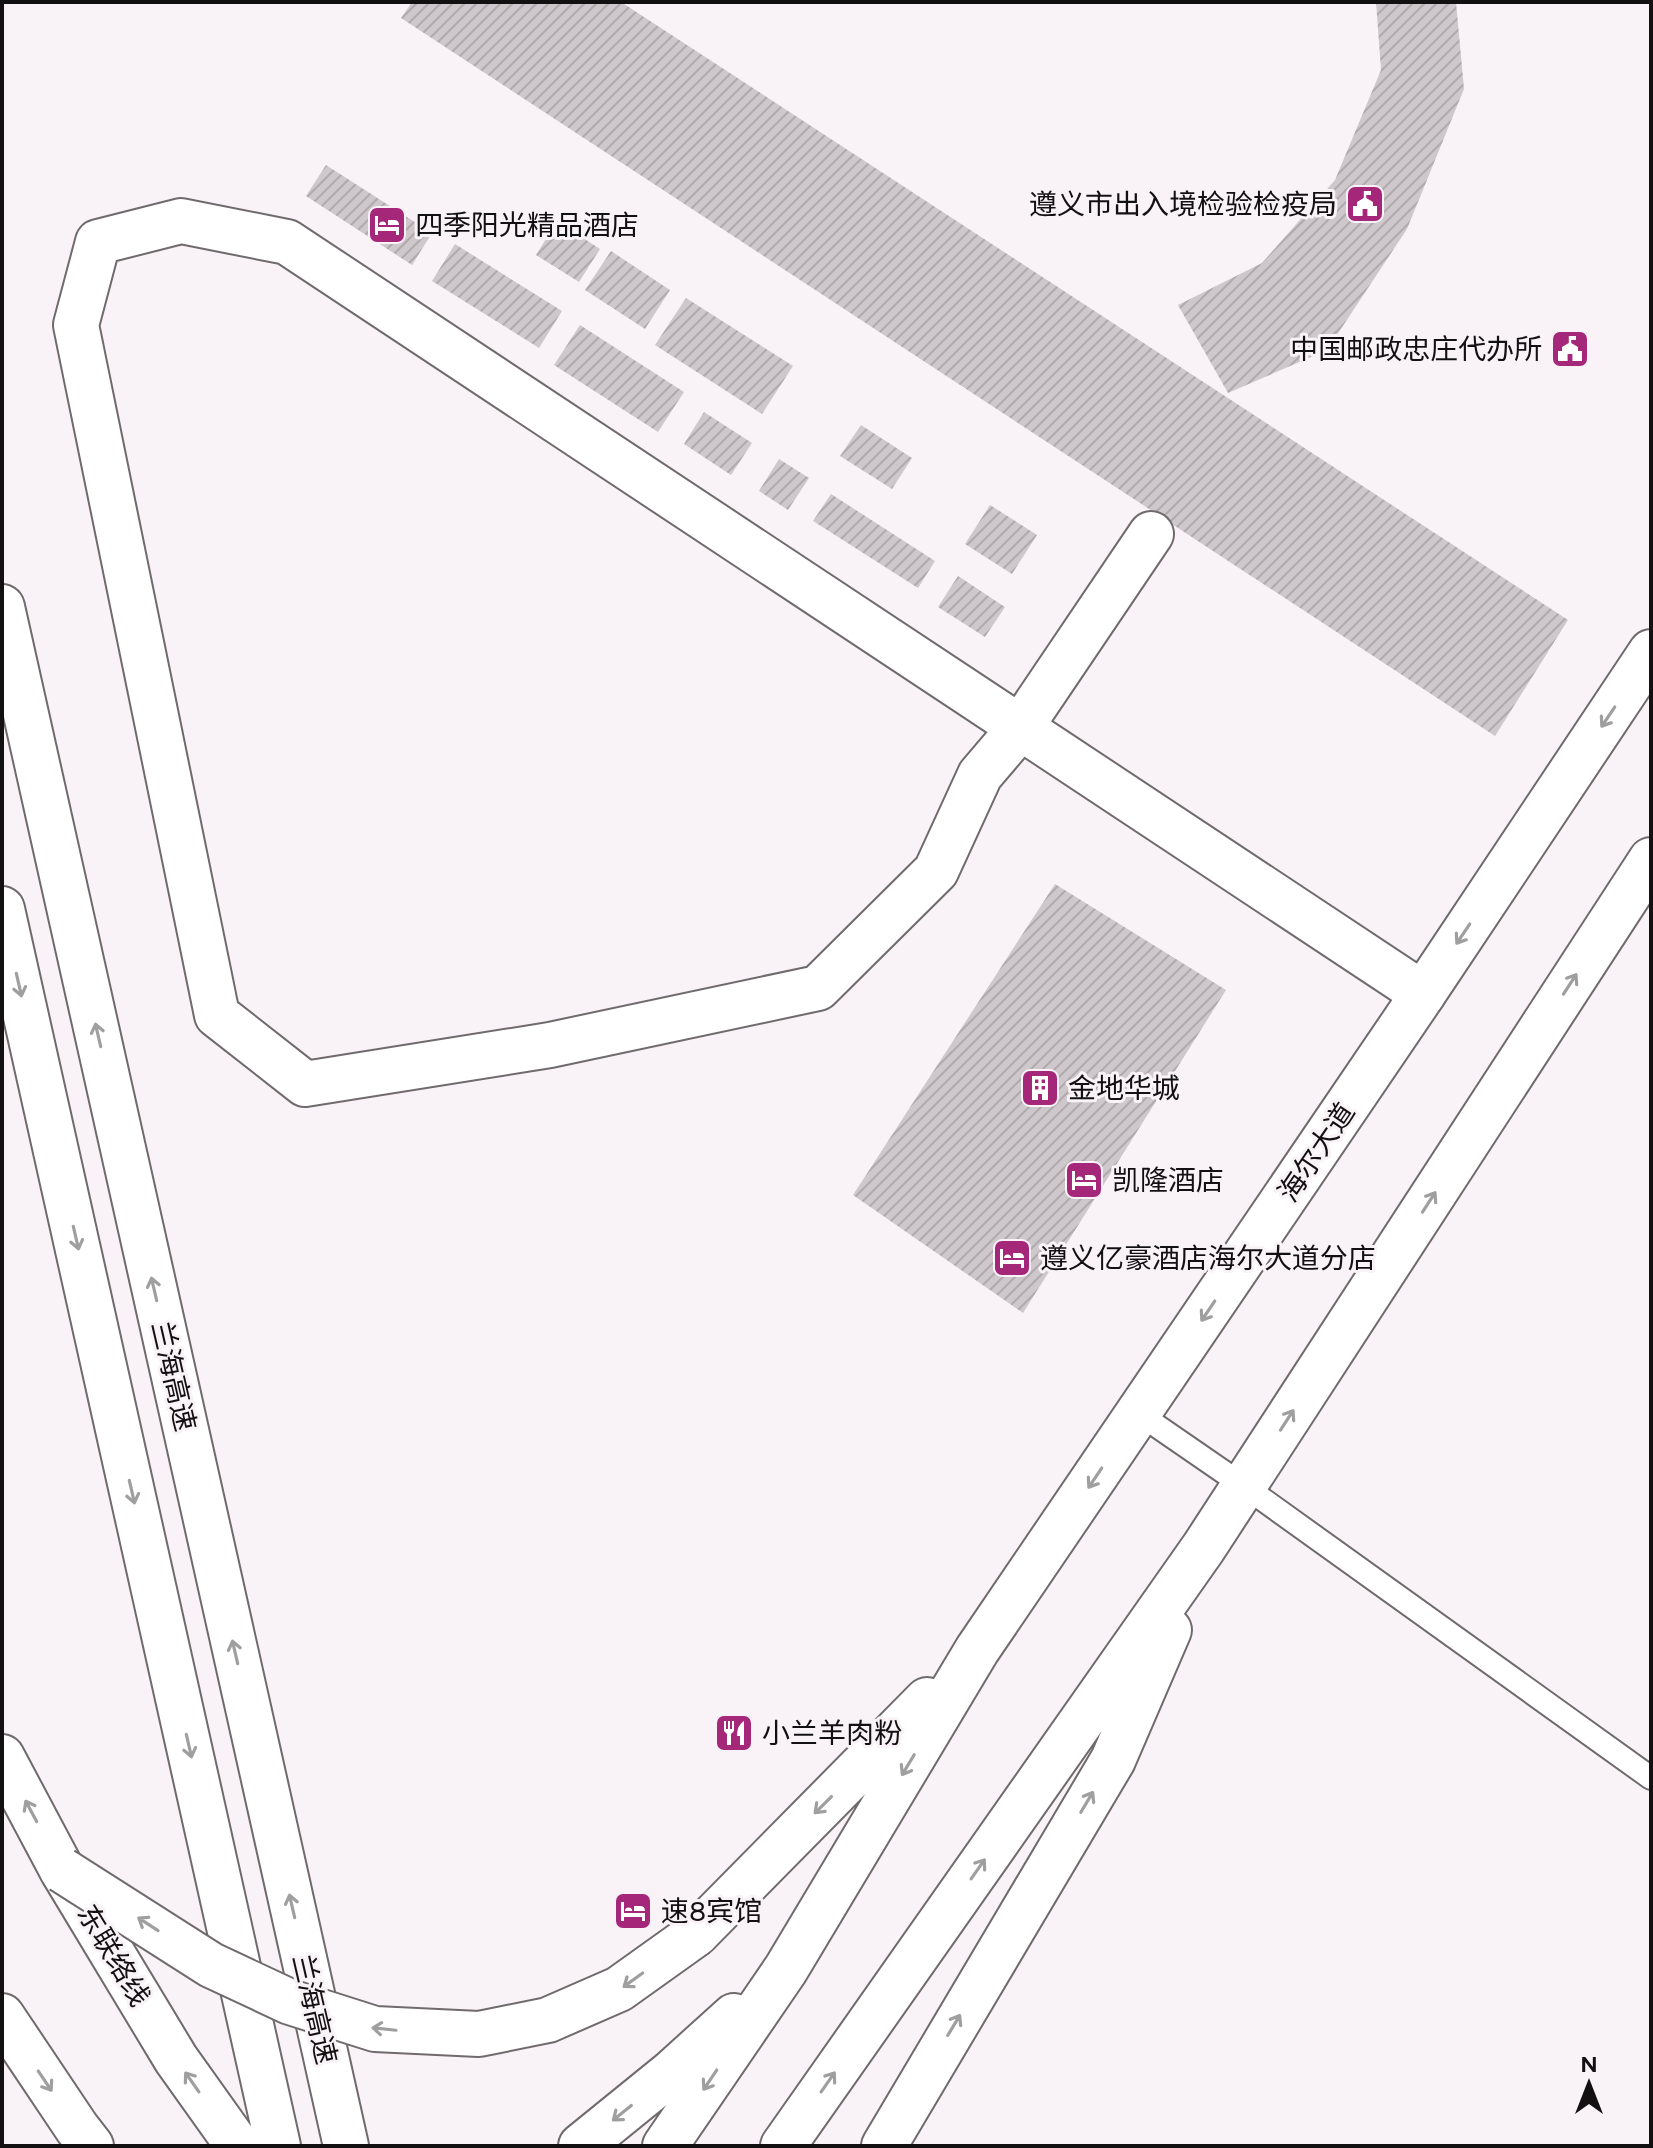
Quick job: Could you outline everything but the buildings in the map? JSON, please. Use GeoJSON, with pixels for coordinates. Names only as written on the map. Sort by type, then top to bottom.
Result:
{"type":"FeatureCollection","features":[{"type":"Feature","properties":{"kind":"main road"},"geometry":{"type":"LineString","coordinates":[[1151,534],[1020,728],[980,775],[936,871],[818,988],[550,1045],[305,1084],[217,1015],[76,325],[98,242],[181,221],[287,242],[1020,728],[1423,994]]}},
{"type":"Feature","properties":{"kind":"main road","name":"兰海高速"},"geometry":{"type":"LineString","coordinates":[[2,607],[346,2146]]}},
{"type":"Feature","properties":{"kind":"main road","name":"海尔大道"},"geometry":{"type":"LineString","coordinates":[[977,1650],[1423,994],[1651,652]]}},
{"type":"Feature","properties":{"kind":"main road"},"geometry":{"type":"LineString","coordinates":[[783,2146],[1204,1547],[1651,860]]}},
{"type":"Feature","properties":{"kind":"main road"},"geometry":{"type":"LineString","coordinates":[[2,909],[278,2146]]}},
{"type":"Feature","properties":{"kind":"main road"},"geometry":{"type":"LineString","coordinates":[[884,2146],[1113,1760],[1204,1547]]}},
{"type":"Feature","properties":{"kind":"main road"},"geometry":{"type":"LineString","coordinates":[[62,1870],[211,1965],[290,2002],[375,2029],[479,2034],[548,2020],[619,1989],[696,1934],[977,1650]]}},
{"type":"Feature","properties":{"kind":"main road"},"geometry":{"type":"LineString","coordinates":[[665,2146],[786,1969],[977,1650]]}},
{"type":"Feature","properties":{"kind":"main road","name":"东联络线"},"geometry":{"type":"LineString","coordinates":[[2,1757],[62,1870],[176,2059],[238,2146]]}},
{"type":"Feature","properties":{"kind":"main road"},"geometry":{"type":"LineString","coordinates":[[581,2146],[671,2073],[786,1969]]}},
{"type":"Feature","properties":{"kind":"main road"},"geometry":{"type":"LineString","coordinates":[[2,2016],[91,2146]]}},
{"type":"Feature","properties":{"kind":"lane"},"geometry":{"type":"LineString","coordinates":[[1138,1413],[1651,1778]]}},
{"type":"Feature","properties":{"kind":"place","name":"遵义市出入境检验检疫局"},"geometry":{"type":"Point","coordinates":[1365,204]}},
{"type":"Feature","properties":{"kind":"place","name":"四季阳光精品酒店"},"geometry":{"type":"Point","coordinates":[387,225]}},
{"type":"Feature","properties":{"kind":"place","name":"中国邮政忠庄代办所"},"geometry":{"type":"Point","coordinates":[1570,349]}},
{"type":"Feature","properties":{"kind":"place","name":"金地华城"},"geometry":{"type":"Point","coordinates":[1040,1088]}},
{"type":"Feature","properties":{"kind":"place","name":"凯隆酒店"},"geometry":{"type":"Point","coordinates":[1084,1180]}},
{"type":"Feature","properties":{"kind":"place","name":"遵义亿豪酒店海尔大道分店"},"geometry":{"type":"Point","coordinates":[1012,1258]}},
{"type":"Feature","properties":{"kind":"place","name":"小兰羊肉粉"},"geometry":{"type":"Point","coordinates":[734,1733]}},
{"type":"Feature","properties":{"kind":"place","name":"速8宾馆"},"geometry":{"type":"Point","coordinates":[633,1911]}}]}
